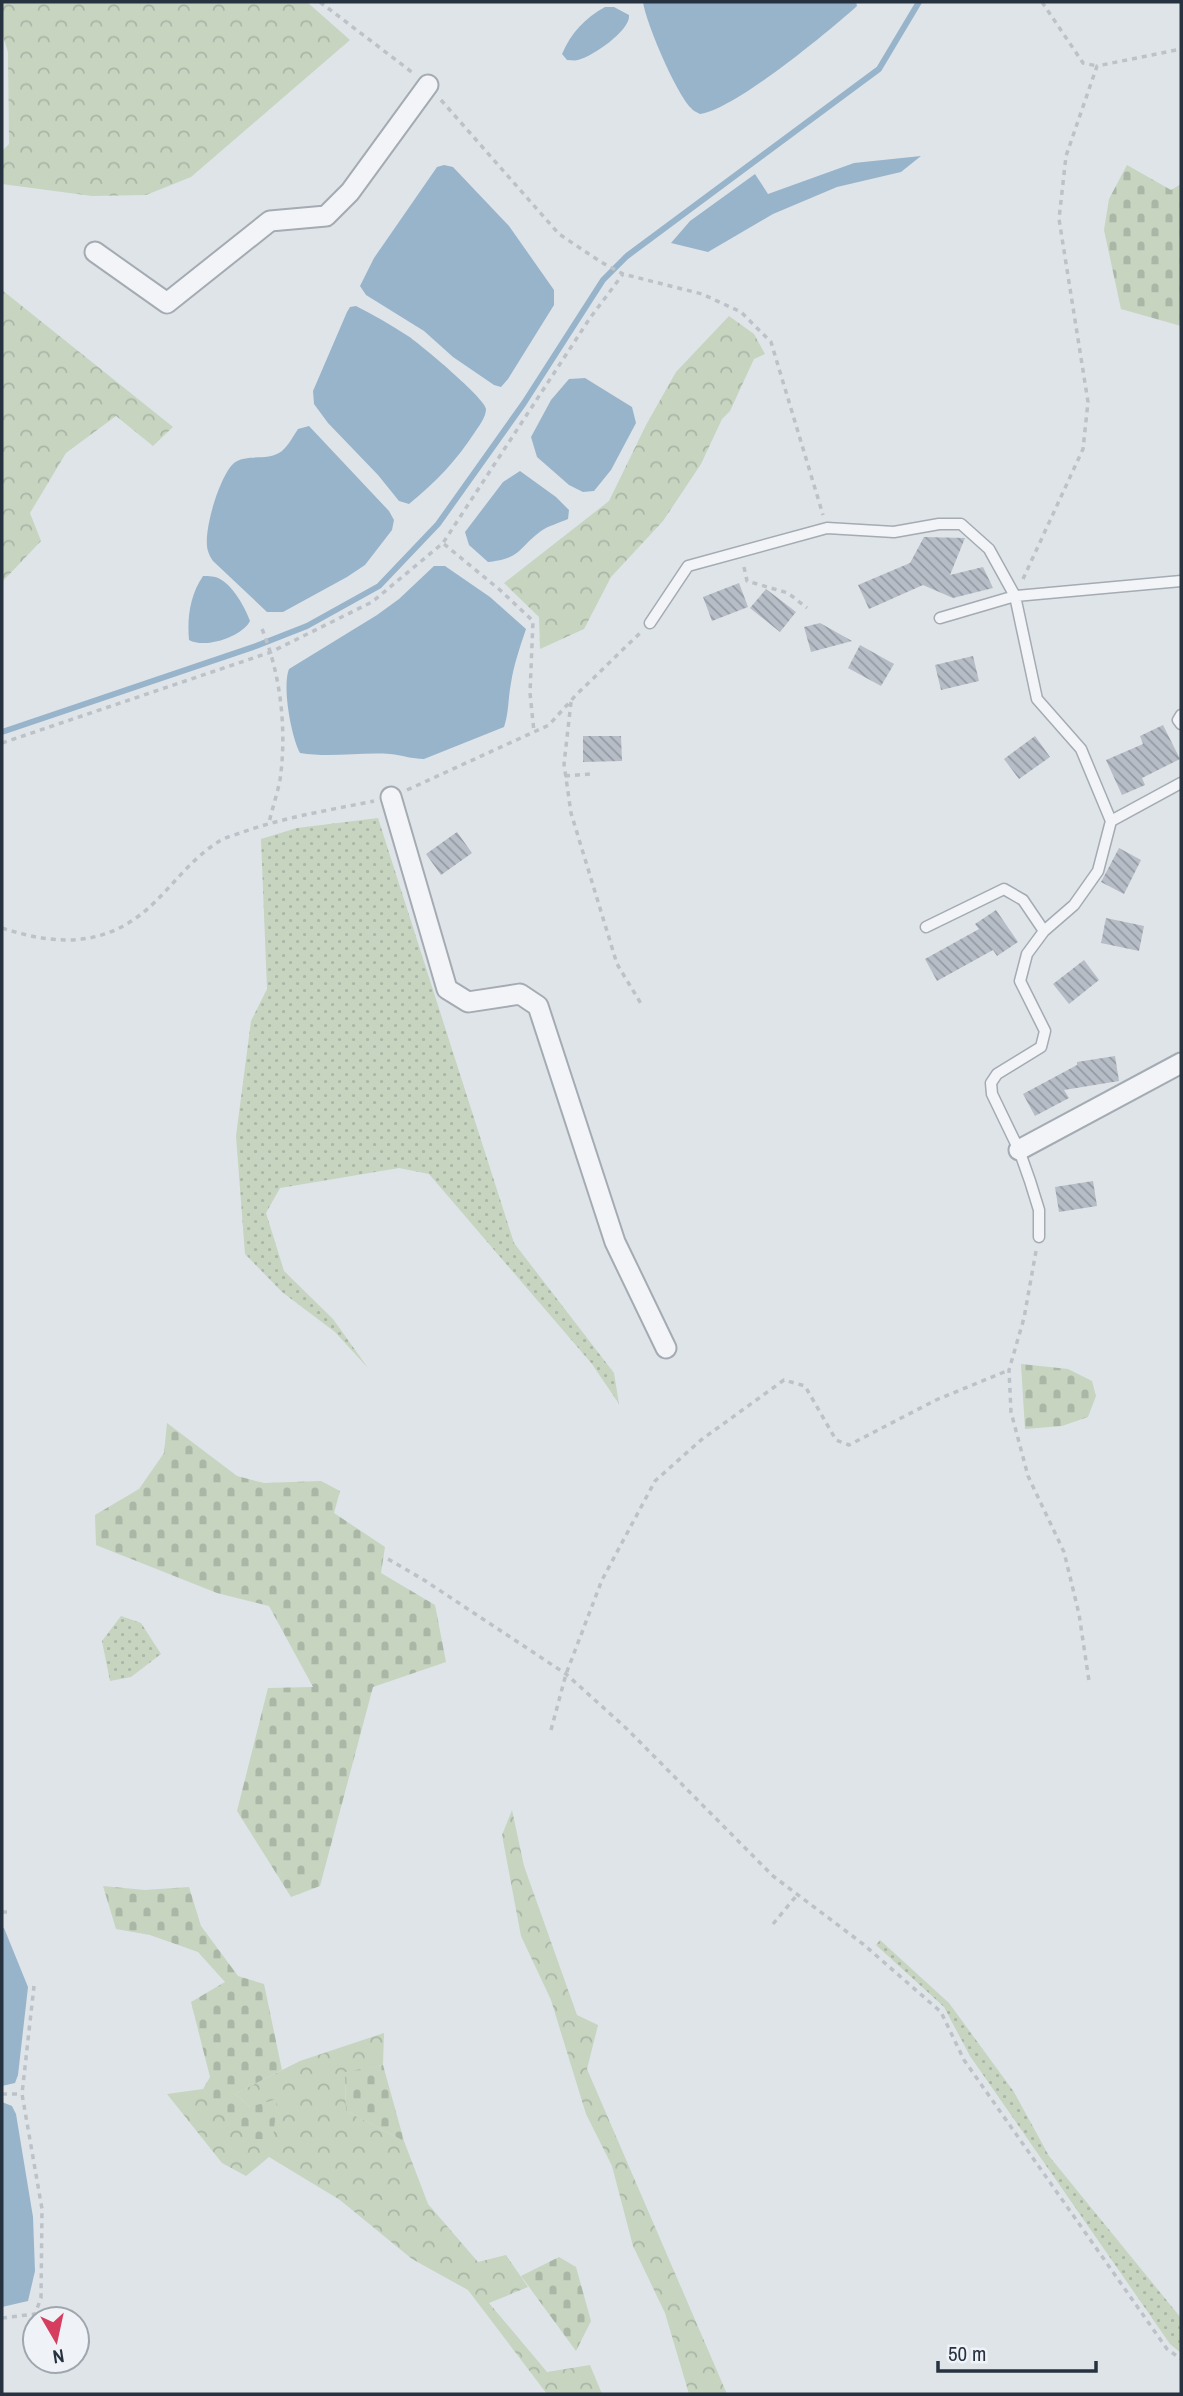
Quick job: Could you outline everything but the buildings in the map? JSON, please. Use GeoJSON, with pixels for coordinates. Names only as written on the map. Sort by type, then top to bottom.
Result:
{"type":"FeatureCollection","features":[{"type":"Feature","properties":{"kind":"street"},"geometry":{"type":"LineString","coordinates":[[96,252],[167,303],[270,221],[326,216],[350,192],[428,85]]}},
{"type":"Feature","properties":{"kind":"street"},"geometry":{"type":"LineString","coordinates":[[391,797],[447,989],[468,1002],[520,994],[538,1006],[615,1242],[666,1348]]}},
{"type":"Feature","properties":{"kind":"street"},"geometry":{"type":"LineString","coordinates":[[1019,1150],[1181,1063]]}},
{"type":"Feature","properties":{"kind":"lane"},"geometry":{"type":"LineString","coordinates":[[650,623],[688,566],[827,528],[894,532],[939,524],[961,524],[989,549],[1015,596],[1037,699],[1081,749],[1111,821],[1098,871],[1074,905],[1044,931],[1027,954],[1020,981],[1045,1031],[1041,1046],[998,1074],[991,1083],[992,1094],[1019,1150],[1039,1210],[1039,1237]]}},
{"type":"Feature","properties":{"kind":"lane"},"geometry":{"type":"LineString","coordinates":[[940,618],[1015,596],[1181,581]]}},
{"type":"Feature","properties":{"kind":"lane"},"geometry":{"type":"LineString","coordinates":[[1181,715],[1178,720],[1181,724]]}},
{"type":"Feature","properties":{"kind":"lane"},"geometry":{"type":"LineString","coordinates":[[1111,821],[1181,783]]}},
{"type":"Feature","properties":{"kind":"lane"},"geometry":{"type":"LineString","coordinates":[[926,928],[1004,889],[1023,900],[1044,931]]}},
{"type":"Feature","properties":{"kind":"path"},"geometry":{"type":"LineString","coordinates":[[320,2],[428,85],[559,234],[623,274],[702,294],[741,312],[771,342],[827,528]]}},
{"type":"Feature","properties":{"kind":"path"},"geometry":{"type":"LineString","coordinates":[[1042,2],[1083,63],[1097,66],[1181,49]]}},
{"type":"Feature","properties":{"kind":"path"},"geometry":{"type":"LineString","coordinates":[[1015,596],[1083,449],[1088,402],[1059,219],[1066,156],[1097,66]]}},
{"type":"Feature","properties":{"kind":"path"},"geometry":{"type":"LineString","coordinates":[[2,743],[271,652],[372,602],[443,543],[590,318],[623,274]]}},
{"type":"Feature","properties":{"kind":"path"},"geometry":{"type":"LineString","coordinates":[[443,543],[533,621],[530,693],[534,732]]}},
{"type":"Feature","properties":{"kind":"path"},"geometry":{"type":"LineString","coordinates":[[741,551],[747,581],[788,593],[807,608]]}},
{"type":"Feature","properties":{"kind":"path"},"geometry":{"type":"LineString","coordinates":[[2,928],[27,936],[73,941],[99,937],[123,927],[154,903],[188,866],[219,841],[269,823],[391,797],[549,725],[650,623]]}},
{"type":"Feature","properties":{"kind":"path"},"geometry":{"type":"LineString","coordinates":[[262,628],[271,652],[283,727],[280,780],[269,823]]}},
{"type":"Feature","properties":{"kind":"path"},"geometry":{"type":"LineString","coordinates":[[572,700],[564,764],[571,813],[617,964],[643,1007]]}},
{"type":"Feature","properties":{"kind":"path"},"geometry":{"type":"LineString","coordinates":[[565,776],[591,774]]}},
{"type":"Feature","properties":{"kind":"path"},"geometry":{"type":"LineString","coordinates":[[1039,1237],[1024,1318],[1009,1370],[1011,1412],[1028,1476],[1064,1552],[1079,1614],[1089,1681]]}},
{"type":"Feature","properties":{"kind":"path"},"geometry":{"type":"LineString","coordinates":[[551,1730],[566,1674],[602,1580],[655,1480],[701,1440],[784,1380],[804,1386],[835,1440],[849,1445],[936,1400],[1009,1370]]}},
{"type":"Feature","properties":{"kind":"path"},"geometry":{"type":"LineString","coordinates":[[388,1559],[566,1674],[627,1729],[773,1876],[863,1944],[941,2012],[964,2060],[1167,2349],[1181,2359]]}},
{"type":"Feature","properties":{"kind":"path"},"geometry":{"type":"LineString","coordinates":[[773,1924],[797,1895]]}},
{"type":"Feature","properties":{"kind":"path"},"geometry":{"type":"LineString","coordinates":[[2,2318],[35,2314],[41,2298],[42,2209],[22,2094],[34,1986]]}},
{"type":"Feature","properties":{"kind":"path"},"geometry":{"type":"LineString","coordinates":[[2,2094],[22,2094]]}},
{"type":"Feature","properties":{"kind":"green space"},"geometry":{"type":"Polygon","coordinates":[[[2,2],[307,2],[350,40],[191,177],[146,195],[92,196],[2,184],[2,151],[9,144],[8,52],[2,33],[2,2]]]}},
{"type":"Feature","properties":{"kind":"green space"},"geometry":{"type":"Polygon","coordinates":[[[1127,165],[1171,190],[1181,184],[1181,326],[1121,309],[1104,230],[1109,199],[1127,165]]]}},
{"type":"Feature","properties":{"kind":"green space"},"geometry":{"type":"Polygon","coordinates":[[[2,290],[173,427],[153,446],[116,416],[66,453],[30,513],[41,541],[2,582],[2,290]]]}},
{"type":"Feature","properties":{"kind":"green space"},"geometry":{"type":"Polygon","coordinates":[[[729,316],[754,334],[765,354],[754,359],[701,464],[663,521],[611,577],[584,629],[540,649],[539,617],[504,583],[609,501],[646,425],[676,372],[729,316]]]}},
{"type":"Feature","properties":{"kind":"green space"},"geometry":{"type":"Polygon","coordinates":[[[378,818],[514,1243],[614,1373],[619,1404],[592,1364],[429,1174],[399,1168],[280,1188],[266,1213],[284,1271],[333,1319],[368,1368],[335,1332],[282,1292],[245,1254],[236,1136],[251,1021],[267,989],[261,839],[297,828],[378,818]]]}},
{"type":"Feature","properties":{"kind":"green space"},"geometry":{"type":"Polygon","coordinates":[[[1021,1364],[1068,1369],[1092,1381],[1096,1396],[1088,1417],[1062,1426],[1025,1429],[1021,1364]]]}},
{"type":"Feature","properties":{"kind":"green space"},"geometry":{"type":"Polygon","coordinates":[[[167,1423],[237,1476],[264,1483],[321,1481],[340,1491],[334,1513],[385,1547],[381,1573],[435,1605],[446,1662],[373,1687],[320,1886],[291,1897],[237,1811],[268,1688],[313,1687],[269,1606],[217,1593],[96,1545],[95,1515],[139,1489],[164,1453],[167,1423]]]}},
{"type":"Feature","properties":{"kind":"green space"},"geometry":{"type":"Polygon","coordinates":[[[121,1616],[141,1623],[161,1654],[131,1677],[110,1681],[102,1641],[121,1616]]]}},
{"type":"Feature","properties":{"kind":"green space"},"geometry":{"type":"Polygon","coordinates":[[[512,1810],[524,1866],[577,2015],[598,2025],[587,2069],[727,2394],[689,2394],[665,2313],[633,2246],[612,2166],[586,2114],[551,2000],[521,1936],[502,1835],[512,1810]]]}},
{"type":"Feature","properties":{"kind":"green space"},"geometry":{"type":"Polygon","coordinates":[[[103,1886],[145,1890],[189,1887],[201,1926],[238,1976],[264,1984],[282,2070],[235,2094],[250,2107],[277,2099],[273,2139],[247,2139],[203,2089],[210,2077],[191,2002],[225,1982],[198,1952],[150,1935],[116,1929],[103,1886]]]}},
{"type":"Feature","properties":{"kind":"green space"},"geometry":{"type":"Polygon","coordinates":[[[880,1940],[949,2003],[1014,2092],[1049,2156],[1181,2318],[1181,2353],[1170,2344],[970,2056],[944,2007],[876,1945],[880,1940]]]}},
{"type":"Feature","properties":{"kind":"green space"},"geometry":{"type":"Polygon","coordinates":[[[384,2033],[383,2065],[345,2073],[346,2111],[404,2141],[428,2204],[478,2262],[506,2255],[528,2287],[489,2303],[547,2372],[590,2365],[602,2394],[547,2394],[468,2290],[412,2259],[340,2200],[269,2157],[246,2176],[222,2163],[167,2094],[203,2089],[216,2103],[250,2107],[235,2094],[300,2061],[384,2033]]]}},
{"type":"Feature","properties":{"kind":"green space"},"geometry":{"type":"Polygon","coordinates":[[[383,2065],[404,2141],[346,2111],[345,2072],[383,2065]]]}},
{"type":"Feature","properties":{"kind":"green space"},"geometry":{"type":"Polygon","coordinates":[[[559,2257],[576,2267],[591,2321],[576,2351],[521,2276],[559,2257]]]}},
{"type":"Feature","properties":{"kind":"water"},"geometry":{"type":"Polygon","coordinates":[[[643,2],[856,2],[857,6],[804,51],[757,85],[735,99],[700,114],[685,100],[670,73],[643,2]]]}},
{"type":"Feature","properties":{"kind":"water"},"geometry":{"type":"Polygon","coordinates":[[[605,7],[614,7],[629,15],[624,28],[610,42],[593,53],[578,60],[567,60],[562,54],[574,33],[585,21],[605,7]]]}},
{"type":"Feature","properties":{"kind":"water"},"geometry":{"type":"Polygon","coordinates":[[[921,156],[901,172],[837,187],[773,214],[708,252],[671,243],[690,221],[755,174],[768,194],[854,163],[921,156]]]}},
{"type":"Feature","properties":{"kind":"water"},"geometry":{"type":"Polygon","coordinates":[[[437,167],[453,167],[509,226],[554,290],[554,305],[501,387],[453,357],[424,331],[366,295],[360,286],[374,258],[437,167]]]}},
{"type":"Feature","properties":{"kind":"water"},"geometry":{"type":"Polygon","coordinates":[[[356,306],[415,341],[464,383],[486,409],[482,421],[460,452],[437,479],[409,504],[399,501],[314,404],[313,391],[347,312],[350,307],[356,306]]]}},
{"type":"Feature","properties":{"kind":"water"},"geometry":{"type":"Polygon","coordinates":[[[585,378],[632,407],[636,423],[611,470],[594,491],[583,492],[569,485],[537,457],[531,437],[551,400],[569,379],[585,378]]]}},
{"type":"Feature","properties":{"kind":"water"},"geometry":{"type":"Polygon","coordinates":[[[309,426],[389,511],[394,520],[392,530],[365,565],[347,577],[283,612],[267,612],[211,558],[207,543],[210,518],[223,479],[234,463],[245,458],[276,454],[282,451],[298,429],[309,426]]]}},
{"type":"Feature","properties":{"kind":"water"},"geometry":{"type":"Polygon","coordinates":[[[520,471],[569,510],[568,519],[541,531],[513,555],[488,562],[469,545],[465,532],[503,482],[520,471]]]}},
{"type":"Feature","properties":{"kind":"water"},"geometry":{"type":"Polygon","coordinates":[[[434,566],[445,566],[490,597],[526,629],[514,669],[504,727],[424,759],[390,754],[300,753],[288,711],[286,687],[289,669],[377,615],[399,599],[434,566]]]}},
{"type":"Feature","properties":{"kind":"water"},"geometry":{"type":"Polygon","coordinates":[[[203,576],[212,576],[225,582],[242,603],[250,621],[246,627],[231,636],[204,643],[189,640],[188,632],[192,599],[203,576]]]}},
{"type":"Feature","properties":{"kind":"water"},"geometry":{"type":"Polygon","coordinates":[[[2,1927],[28,1987],[18,2075],[15,2083],[2,2086],[2,1927]]]}},
{"type":"Feature","properties":{"kind":"water"},"geometry":{"type":"Polygon","coordinates":[[[2,2102],[12,2106],[16,2114],[33,2217],[35,2271],[28,2301],[2,2307],[2,2102]]]}},
{"type":"Feature","properties":{"kind":"waterway"},"geometry":{"type":"LineString","coordinates":[[2,732],[256,646],[307,626],[379,586],[438,524],[524,403],[603,280],[627,256],[879,69],[919,2]]}}]}
